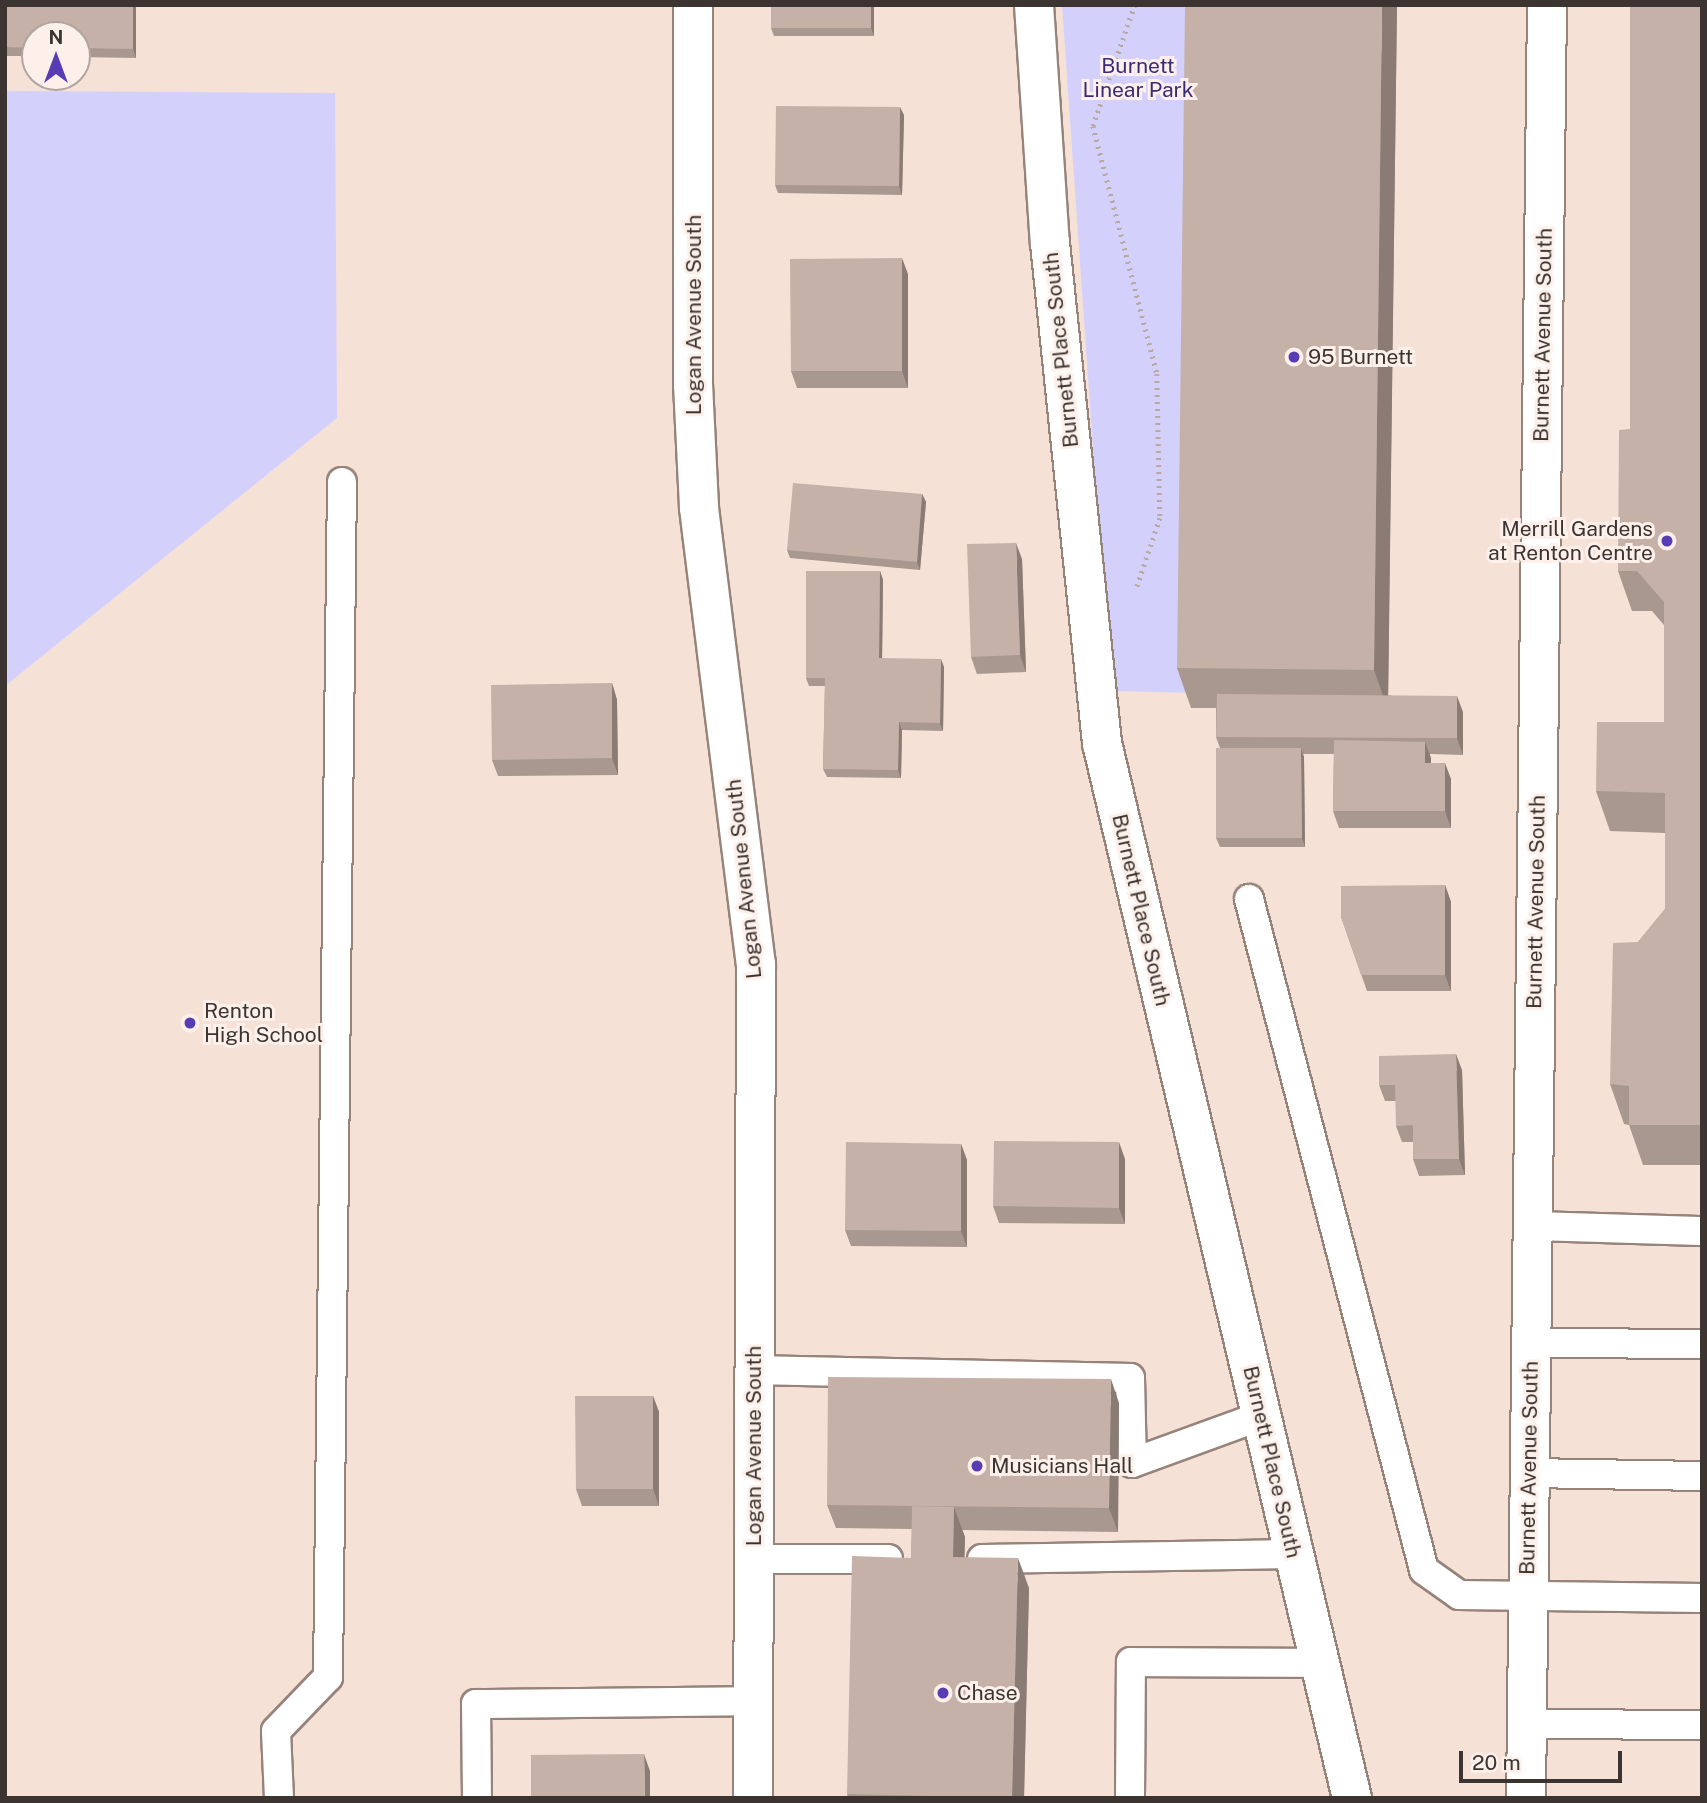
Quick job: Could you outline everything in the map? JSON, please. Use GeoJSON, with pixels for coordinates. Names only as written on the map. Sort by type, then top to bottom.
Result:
{"type":"FeatureCollection","features":[{"type":"Feature","properties":{"kind":"street","name":"Logan Avenue South"},"geometry":{"type":"LineString","coordinates":[[693,5],[693,384],[699,508],[756,964],[754,1798]]}},
{"type":"Feature","properties":{"kind":"street","name":"Burnett Place South"},"geometry":{"type":"LineString","coordinates":[[1034,5],[1050,243],[1102,743],[1352,1798]]}},
{"type":"Feature","properties":{"kind":"street","name":"Burnett Avenue South"},"geometry":{"type":"LineString","coordinates":[[1526,1798],[1547,5]]}},
{"type":"Feature","properties":{"kind":"lane"},"geometry":{"type":"LineString","coordinates":[[279,1798],[276,1731],[328,1677],[342,482]]}},
{"type":"Feature","properties":{"kind":"lane"},"geometry":{"type":"LineString","coordinates":[[1250,899],[1417,1552],[1433,1580],[1458,1595],[1702,1598]]}},
{"type":"Feature","properties":{"kind":"lane"},"geometry":{"type":"LineString","coordinates":[[1532,1226],[1702,1231]]}},
{"type":"Feature","properties":{"kind":"lane"},"geometry":{"type":"LineString","coordinates":[[1531,1343],[1702,1344]]}},
{"type":"Feature","properties":{"kind":"lane"},"geometry":{"type":"LineString","coordinates":[[754,1370],[1130,1378],[1132,1463],[1261,1416]]}},
{"type":"Feature","properties":{"kind":"lane"},"geometry":{"type":"LineString","coordinates":[[1530,1473],[1702,1476]]}},
{"type":"Feature","properties":{"kind":"lane"},"geometry":{"type":"LineString","coordinates":[[965,1559],[1293,1554]]}},
{"type":"Feature","properties":{"kind":"lane"},"geometry":{"type":"LineString","coordinates":[[754,1559],[922,1560]]}},
{"type":"Feature","properties":{"kind":"lane"},"geometry":{"type":"LineString","coordinates":[[1130,1798],[1131,1662],[1321,1663]]}},
{"type":"Feature","properties":{"kind":"lane"},"geometry":{"type":"LineString","coordinates":[[477,1798],[476,1704],[754,1700]]}},
{"type":"Feature","properties":{"kind":"lane"},"geometry":{"type":"LineString","coordinates":[[1526,1724],[1702,1725]]}},
{"type":"Feature","properties":{"kind":"path"},"geometry":{"type":"LineString","coordinates":[[1092,650],[1124,628],[1160,506],[1157,374],[1093,126],[1135,5]]}},
{"type":"Feature","properties":{"kind":"green space","name":"Burnett Linear Park"},"geometry":{"type":"Polygon","coordinates":[[[1062,5],[1209,5],[1203,693],[1110,691],[1062,5]]]}},
{"type":"Feature","properties":{"kind":"green space"},"geometry":{"type":"Polygon","coordinates":[[[5,91],[335,93],[337,418],[5,686],[5,91]]]}},
{"type":"Feature","properties":{"kind":"building"},"geometry":{"type":"Polygon","coordinates":[[[5,5],[133,5],[133,49],[91,48],[91,21],[21,21],[21,48],[5,47],[5,5]]]}},
{"type":"Feature","properties":{"kind":"building"},"geometry":{"type":"Polygon","coordinates":[[[771,5],[871,5],[871,28],[771,28],[771,5]]]}},
{"type":"Feature","properties":{"kind":"building","name":"95 Burnett"},"geometry":{"type":"Polygon","coordinates":[[[1185,5],[1382,5],[1374,670],[1177,668],[1185,5]]]}},
{"type":"Feature","properties":{"kind":"building","name":"Merrill Gardens at Renton Centre"},"geometry":{"type":"Polygon","coordinates":[[[1630,5],[1702,5],[1702,1125],[1629,1125],[1629,1086],[1610,1084],[1613,943],[1638,942],[1665,909],[1665,793],[1596,791],[1597,722],[1664,722],[1664,602],[1637,571],[1618,571],[1619,430],[1630,429],[1630,5]]]}},
{"type":"Feature","properties":{"kind":"building"},"geometry":{"type":"Polygon","coordinates":[[[776,106],[900,107],[899,186],[775,185],[776,106]]]}},
{"type":"Feature","properties":{"kind":"building"},"geometry":{"type":"Polygon","coordinates":[[[902,258],[902,371],[791,371],[790,259],[902,258]]]}},
{"type":"Feature","properties":{"kind":"building"},"geometry":{"type":"Polygon","coordinates":[[[793,483],[922,494],[917,562],[787,550],[793,483]]]}},
{"type":"Feature","properties":{"kind":"building"},"geometry":{"type":"Polygon","coordinates":[[[1016,543],[1020,655],[971,657],[967,544],[1016,543]]]}},
{"type":"Feature","properties":{"kind":"building"},"geometry":{"type":"Polygon","coordinates":[[[806,571],[880,571],[879,658],[941,659],[940,723],[899,722],[898,770],[823,769],[825,678],[806,678],[806,571]]]}},
{"type":"Feature","properties":{"kind":"building"},"geometry":{"type":"Polygon","coordinates":[[[612,683],[612,758],[492,760],[491,685],[612,683]]]}},
{"type":"Feature","properties":{"kind":"building"},"geometry":{"type":"Polygon","coordinates":[[[1217,694],[1457,696],[1457,738],[1216,737],[1217,694]]]}},
{"type":"Feature","properties":{"kind":"building"},"geometry":{"type":"Polygon","coordinates":[[[1334,740],[1425,742],[1425,763],[1445,763],[1445,811],[1333,811],[1334,740]]]}},
{"type":"Feature","properties":{"kind":"building"},"geometry":{"type":"Polygon","coordinates":[[[1216,748],[1301,748],[1302,838],[1216,838],[1216,748]]]}},
{"type":"Feature","properties":{"kind":"building"},"geometry":{"type":"Polygon","coordinates":[[[1445,885],[1445,975],[1361,975],[1341,917],[1341,886],[1445,885]]]}},
{"type":"Feature","properties":{"kind":"building"},"geometry":{"type":"Polygon","coordinates":[[[1456,1054],[1459,1159],[1413,1159],[1413,1125],[1396,1126],[1395,1085],[1379,1085],[1379,1056],[1456,1054]]]}},
{"type":"Feature","properties":{"kind":"building"},"geometry":{"type":"Polygon","coordinates":[[[994,1141],[1119,1142],[1119,1208],[993,1206],[994,1141]]]}},
{"type":"Feature","properties":{"kind":"building"},"geometry":{"type":"Polygon","coordinates":[[[846,1142],[961,1144],[961,1231],[845,1230],[846,1142]]]}},
{"type":"Feature","properties":{"kind":"building","name":"Musicians Hall"},"geometry":{"type":"Polygon","coordinates":[[[828,1377],[1111,1379],[1109,1508],[827,1505],[828,1377]]]}},
{"type":"Feature","properties":{"kind":"building"},"geometry":{"type":"Polygon","coordinates":[[[575,1396],[653,1396],[653,1489],[576,1489],[575,1396]]]}},
{"type":"Feature","properties":{"kind":"building","name":"Chase"},"geometry":{"type":"Polygon","coordinates":[[[912,1506],[954,1507],[953,1557],[1018,1558],[1012,1798],[847,1794],[852,1556],[911,1558],[912,1506]]]}},
{"type":"Feature","properties":{"kind":"building"},"geometry":{"type":"Polygon","coordinates":[[[644,1754],[645,1798],[531,1798],[531,1755],[644,1754]]]}},
{"type":"Feature","properties":{"kind":"place","name":"95 Burnett"},"geometry":{"type":"Point","coordinates":[1294,357]}},
{"type":"Feature","properties":{"kind":"place","name":"Merrill Gardens at Renton Centre"},"geometry":{"type":"Point","coordinates":[1667,541]}},
{"type":"Feature","properties":{"kind":"place","name":"Renton High School"},"geometry":{"type":"Point","coordinates":[190,1023]}},
{"type":"Feature","properties":{"kind":"place","name":"Musicians Hall"},"geometry":{"type":"Point","coordinates":[977,1466]}},
{"type":"Feature","properties":{"kind":"place","name":"Chase"},"geometry":{"type":"Point","coordinates":[943,1693]}}]}
